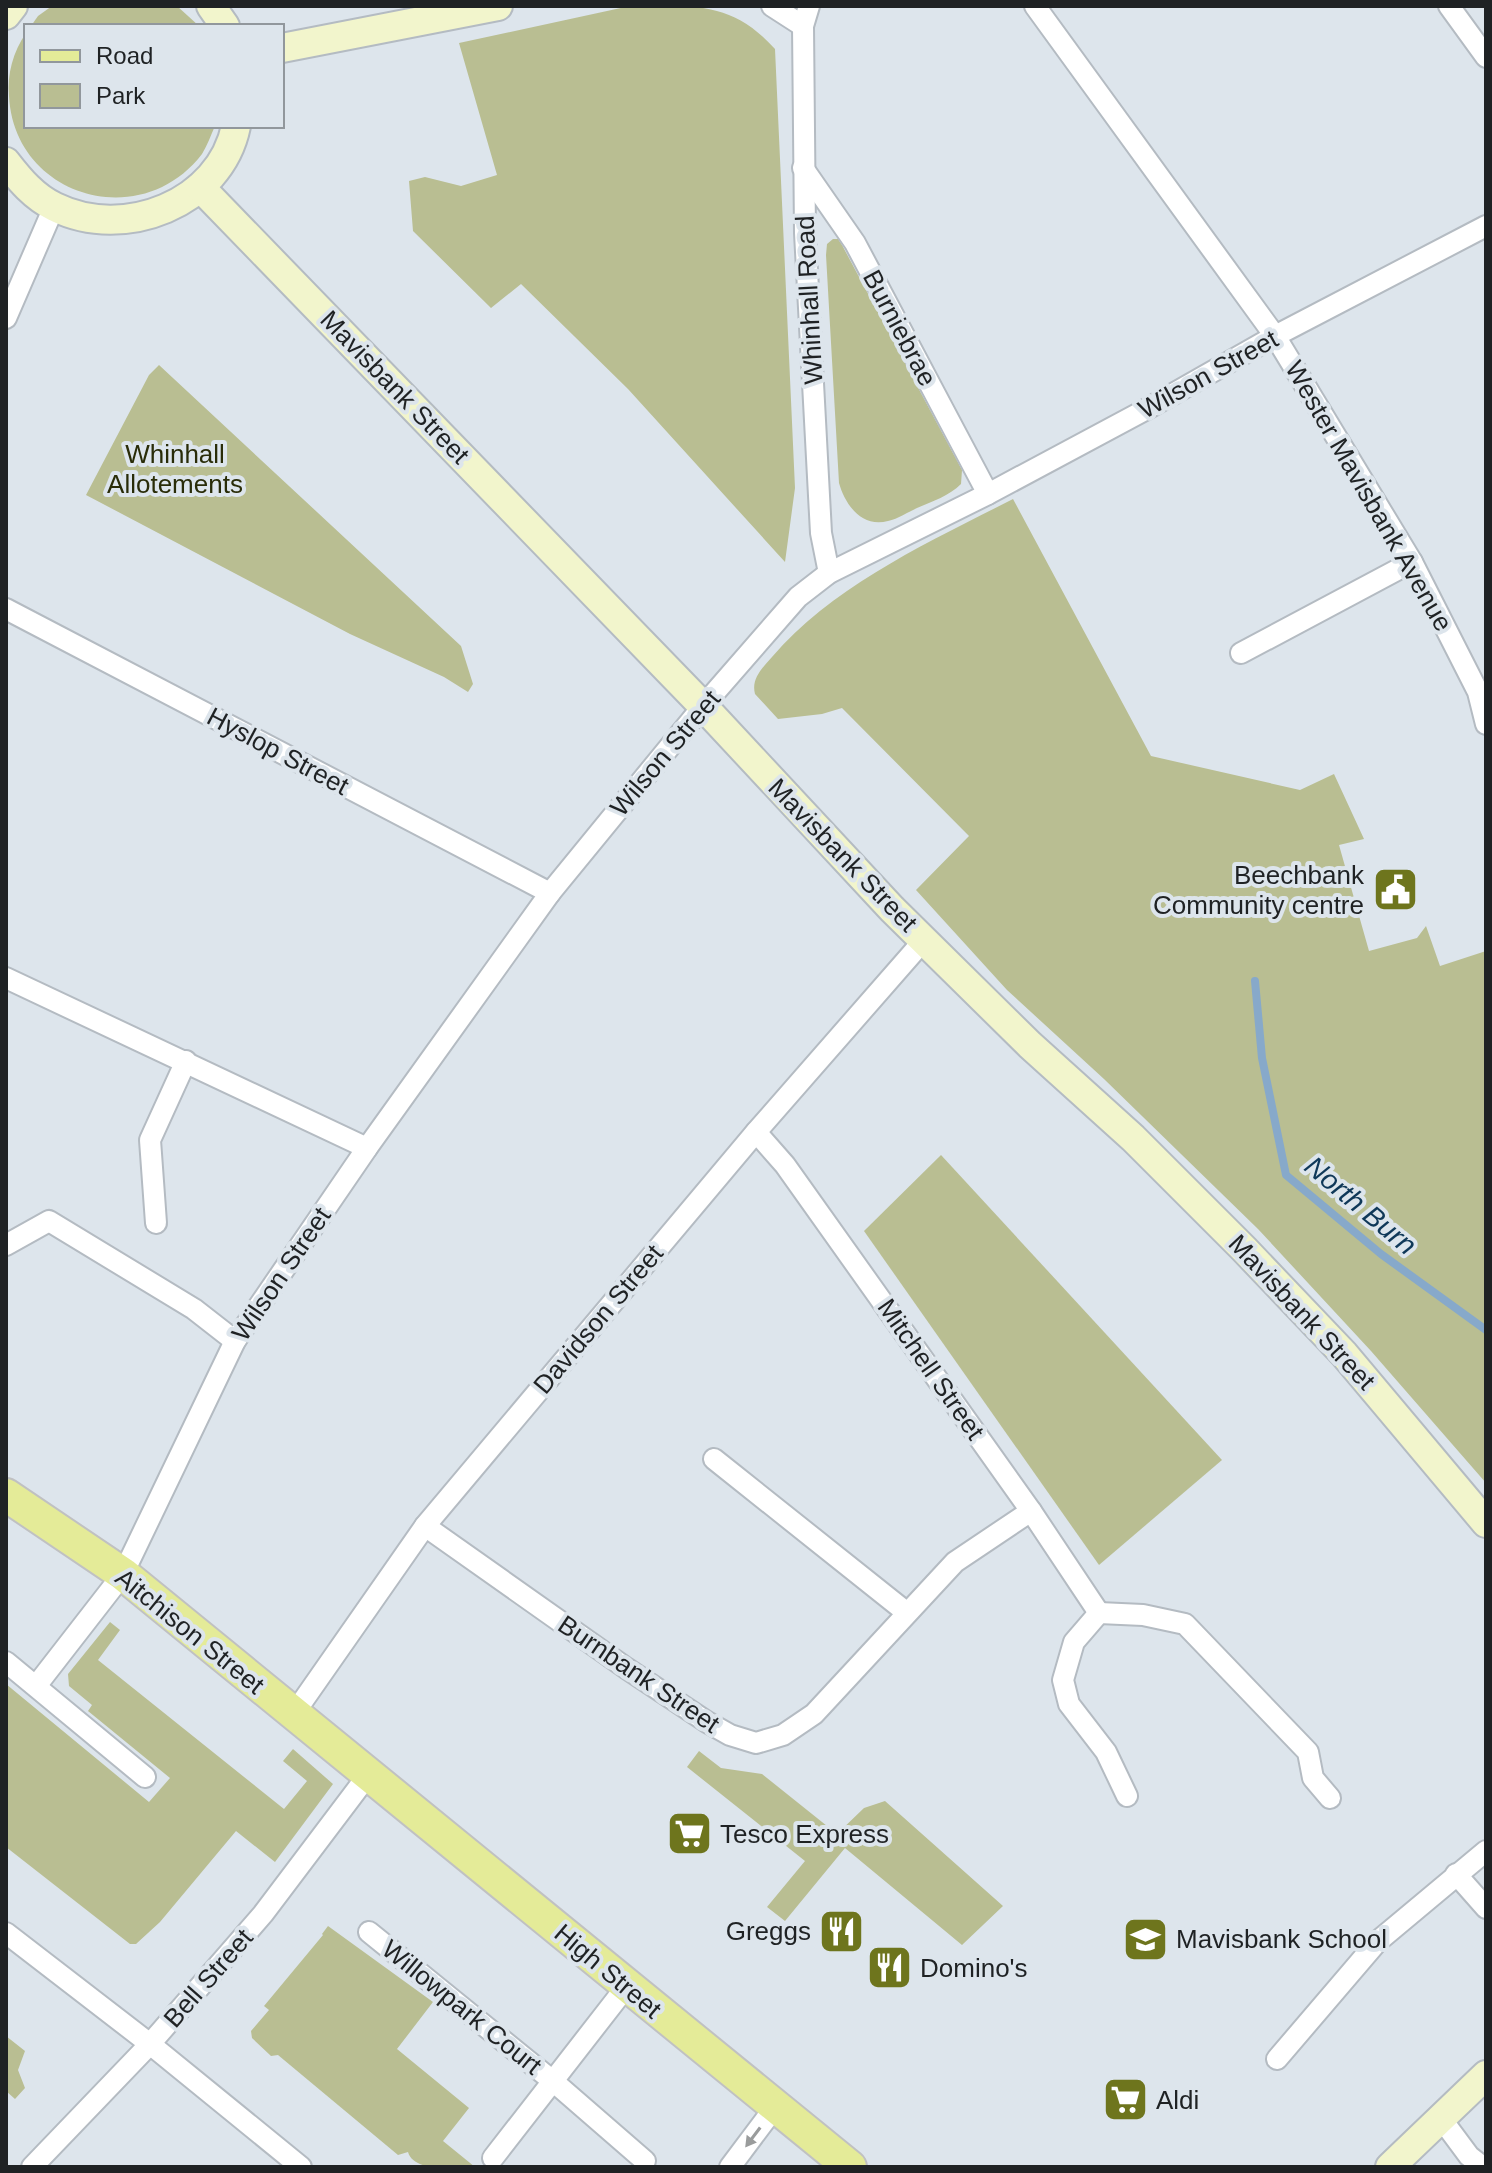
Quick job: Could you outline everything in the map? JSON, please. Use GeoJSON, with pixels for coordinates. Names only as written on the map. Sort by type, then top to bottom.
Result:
{"type":"FeatureCollection","features":[{"type":"Feature","properties":{"kind":"main road","name":"Aitchison Street"},"geometry":{"type":"LineString","coordinates":[[6,1495],[123,1574],[368,1775]]}},
{"type":"Feature","properties":{"kind":"main road","name":"High Street"},"geometry":{"type":"LineString","coordinates":[[368,1775],[850,2167]]}},
{"type":"Feature","properties":{"kind":"street"},"geometry":{"type":"LineString","coordinates":[[6,14],[13,6]]}},
{"type":"Feature","properties":{"kind":"street"},"geometry":{"type":"LineString","coordinates":[[211,6],[224,24]]}},
{"type":"Feature","properties":{"kind":"street"},"geometry":{"type":"LineString","coordinates":[[284,48],[498,6]]}},
{"type":"Feature","properties":{"kind":"street","name":"Whinhall Road"},"geometry":{"type":"LineString","coordinates":[[772,6],[806,16],[803,168],[821,533],[829,573]]}},
{"type":"Feature","properties":{"kind":"street","name":"Wester Mavisbank Avenue"},"geometry":{"type":"LineString","coordinates":[[1035,6],[1275,336],[1412,562],[1478,692],[1486,724]]}},
{"type":"Feature","properties":{"kind":"street"},"geometry":{"type":"LineString","coordinates":[[1449,6],[1486,57]]}},
{"type":"Feature","properties":{"kind":"street"},"geometry":{"type":"LineString","coordinates":[[6,162],[25,187],[54,207],[78,216],[128,220],[153,215],[200,187],[214,172],[234,137],[236,128]]}},
{"type":"Feature","properties":{"kind":"street","name":"Burniebrae"},"geometry":{"type":"LineString","coordinates":[[803,168],[855,243],[988,494]]}},
{"type":"Feature","properties":{"kind":"street","name":"Mavisbank Street"},"geometry":{"type":"LineString","coordinates":[[200,187],[703,706],[924,940],[1030,1045],[1133,1138],[1244,1249],[1354,1365],[1486,1523]]}},
{"type":"Feature","properties":{"kind":"street"},"geometry":{"type":"LineString","coordinates":[[6,318],[54,207]]}},
{"type":"Feature","properties":{"kind":"street","name":"Wilson Street"},"geometry":{"type":"LineString","coordinates":[[36,1686],[123,1574],[235,1341],[367,1148],[550,893],[703,706],[798,597],[829,573],[988,494],[1275,336],[1486,226]]}},
{"type":"Feature","properties":{"kind":"street"},"geometry":{"type":"LineString","coordinates":[[1241,653],[1412,562]]}},
{"type":"Feature","properties":{"kind":"street","name":"Hyslop Street"},"geometry":{"type":"LineString","coordinates":[[6,609],[550,893]]}},
{"type":"Feature","properties":{"kind":"street","name":"Davidson Street"},"geometry":{"type":"LineString","coordinates":[[293,1715],[425,1526],[756,1132],[924,940]]}},
{"type":"Feature","properties":{"kind":"street"},"geometry":{"type":"LineString","coordinates":[[6,978],[30,992],[186,1061],[367,1148]]}},
{"type":"Feature","properties":{"kind":"street"},"geometry":{"type":"LineString","coordinates":[[156,1223],[150,1140],[186,1061]]}},
{"type":"Feature","properties":{"kind":"street","name":"Mitchell Street"},"geometry":{"type":"LineString","coordinates":[[756,1132],[785,1165],[1031,1511],[1099,1613]]}},
{"type":"Feature","properties":{"kind":"street"},"geometry":{"type":"LineString","coordinates":[[6,1245],[49,1221],[194,1309],[235,1341]]}},
{"type":"Feature","properties":{"kind":"street"},"geometry":{"type":"LineString","coordinates":[[714,1459],[906,1612]]}},
{"type":"Feature","properties":{"kind":"street","name":"Burnbank Street"},"geometry":{"type":"LineString","coordinates":[[425,1526],[707,1722],[730,1735],[756,1743],[783,1735],[814,1714],[955,1562],[1031,1511]]}},
{"type":"Feature","properties":{"kind":"street"},"geometry":{"type":"LineString","coordinates":[[1127,1796],[1106,1752],[1069,1704],[1063,1680],[1074,1642],[1099,1613],[1143,1615],[1185,1624],[1308,1752],[1313,1778],[1330,1798]]}},
{"type":"Feature","properties":{"kind":"street"},"geometry":{"type":"LineString","coordinates":[[6,1662],[145,1777]]}},
{"type":"Feature","properties":{"kind":"street","name":"Bell Street"},"geometry":{"type":"LineString","coordinates":[[32,2167],[150,2044],[263,1914],[368,1775]]}},
{"type":"Feature","properties":{"kind":"street"},"geometry":{"type":"LineString","coordinates":[[1277,2059],[1377,1942],[1486,1851]]}},
{"type":"Feature","properties":{"kind":"street"},"geometry":{"type":"LineString","coordinates":[[1456,1874],[1486,1908]]}},
{"type":"Feature","properties":{"kind":"street","name":"Willowpark Court"},"geometry":{"type":"LineString","coordinates":[[369,1932],[554,2082],[645,2161]]}},
{"type":"Feature","properties":{"kind":"street"},"geometry":{"type":"LineString","coordinates":[[6,1933],[150,2044],[301,2167]]}},
{"type":"Feature","properties":{"kind":"street","name":"Willowpark Court"},"geometry":{"type":"LineString","coordinates":[[493,2158],[626,1987]]}},
{"type":"Feature","properties":{"kind":"street"},"geometry":{"type":"LineString","coordinates":[[1390,2167],[1486,2075]]}},
{"type":"Feature","properties":{"kind":"street"},"geometry":{"type":"LineString","coordinates":[[730,2167],[775,2107]]}},
{"type":"Feature","properties":{"kind":"street"},"geometry":{"type":"LineString","coordinates":[[1440,2117],[1469,2156],[1483,2167]]}},
{"type":"Feature","properties":{"kind":"green space"},"geometry":{"type":"Polygon","coordinates":[[[52,6],[177,6],[197,24],[32,24],[52,6]]]}},
{"type":"Feature","properties":{"kind":"green space"},"geometry":{"type":"Polygon","coordinates":[[[630,6],[692,7],[726,14],[759,33],[775,49],[795,488],[785,562],[628,389],[521,284],[491,308],[413,231],[409,181],[425,177],[461,186],[497,175],[459,43],[630,6]]]}},
{"type":"Feature","properties":{"kind":"green space"},"geometry":{"type":"Polygon","coordinates":[[[24,37],[24,128],[214,128],[202,154],[176,179],[147,193],[115,197],[84,193],[56,180],[33,159],[16,131],[9,80],[24,37]]]}},
{"type":"Feature","properties":{"kind":"green space"},"geometry":{"type":"Polygon","coordinates":[[[838,239],[842,245],[962,470],[961,484],[951,492],[888,521],[862,518],[845,499],[839,483],[826,255],[827,244],[838,239]]]}},
{"type":"Feature","properties":{"kind":"green space","name":"Whinhall Allotements"},"geometry":{"type":"Polygon","coordinates":[[[159,365],[461,646],[473,684],[468,692],[444,677],[350,634],[86,495],[149,375],[159,365]]]}},
{"type":"Feature","properties":{"kind":"green space"},"geometry":{"type":"Polygon","coordinates":[[[1013,499],[1151,756],[1300,790],[1334,774],[1364,839],[1339,845],[1369,951],[1417,938],[1426,926],[1440,966],[1486,951],[1486,1483],[1371,1351],[1258,1229],[1104,1079],[1007,990],[916,890],[969,836],[842,708],[822,714],[778,719],[755,694],[756,679],[765,665],[824,608],[884,567],[1013,499]]]}},
{"type":"Feature","properties":{"kind":"green space"},"geometry":{"type":"Polygon","coordinates":[[[941,1155],[1222,1460],[1099,1565],[864,1231],[941,1155]]]}},
{"type":"Feature","properties":{"kind":"green space"},"geometry":{"type":"Polygon","coordinates":[[[110,1622],[120,1630],[98,1660],[284,1809],[307,1781],[283,1761],[293,1749],[333,1784],[275,1862],[236,1831],[160,1922],[136,1944],[130,1944],[6,1847],[6,1684],[149,1802],[170,1778],[88,1711],[92,1705],[69,1686],[68,1674],[110,1622]]]}},
{"type":"Feature","properties":{"kind":"green space"},"geometry":{"type":"Polygon","coordinates":[[[699,1751],[721,1768],[762,1774],[837,1834],[864,1808],[885,1801],[1003,1906],[962,1945],[845,1848],[785,1921],[767,1907],[805,1861],[687,1767],[699,1751]]]}},
{"type":"Feature","properties":{"kind":"green space"},"geometry":{"type":"Polygon","coordinates":[[[328,1926],[433,2002],[397,2049],[469,2108],[443,2141],[475,2167],[427,2166],[412,2159],[408,2152],[398,2155],[278,2055],[271,2056],[252,2038],[251,2031],[269,2010],[264,2006],[328,1926]]]}},
{"type":"Feature","properties":{"kind":"green space"},"geometry":{"type":"Polygon","coordinates":[[[6,2036],[25,2051],[18,2070],[25,2088],[15,2099],[6,2091],[6,2036]]]}},
{"type":"Feature","properties":{"kind":"waterway","name":"North Burn"},"geometry":{"type":"LineString","coordinates":[[1255,981],[1262,1058],[1286,1175],[1381,1254],[1486,1330]]}},
{"type":"Feature","properties":{"kind":"place","name":"Beechbank Community centre"},"geometry":{"type":"Point","coordinates":[1395,890]}},
{"type":"Feature","properties":{"kind":"place","name":"Tesco Express"},"geometry":{"type":"Point","coordinates":[689,1834]}},
{"type":"Feature","properties":{"kind":"place","name":"Greggs"},"geometry":{"type":"Point","coordinates":[842,1931]}},
{"type":"Feature","properties":{"kind":"place","name":"Mavisbank School"},"geometry":{"type":"Point","coordinates":[1145,1939]}},
{"type":"Feature","properties":{"kind":"place","name":"Domino's"},"geometry":{"type":"Point","coordinates":[889,1968]}},
{"type":"Feature","properties":{"kind":"place","name":"Aldi"},"geometry":{"type":"Point","coordinates":[1125,2100]}}]}
